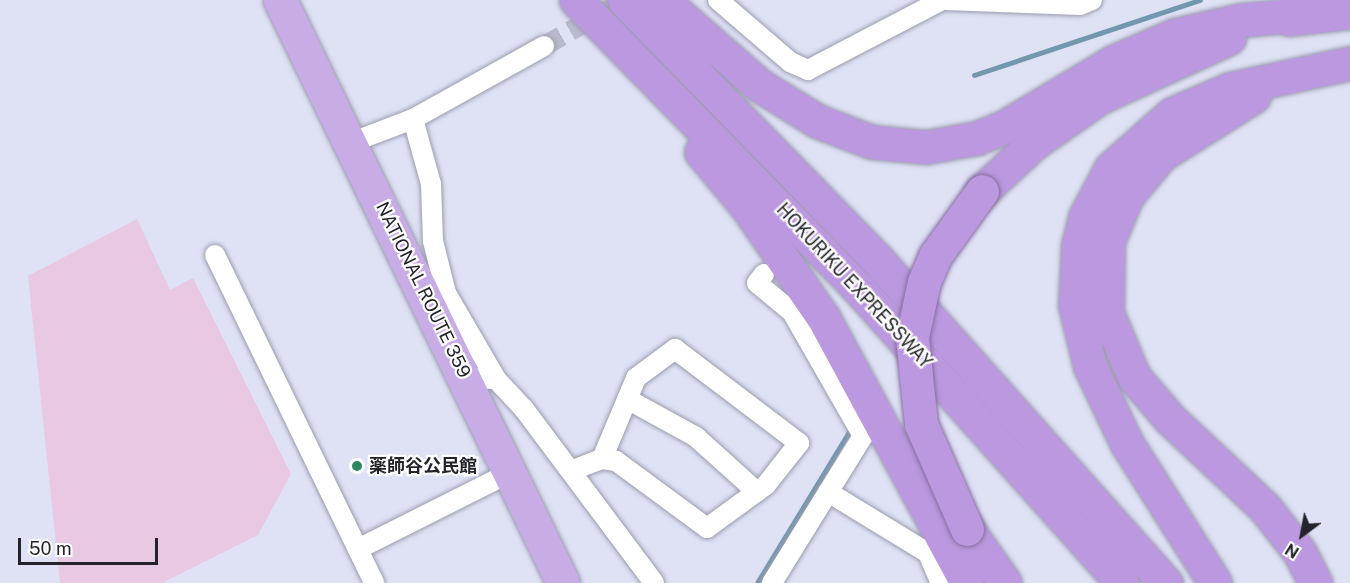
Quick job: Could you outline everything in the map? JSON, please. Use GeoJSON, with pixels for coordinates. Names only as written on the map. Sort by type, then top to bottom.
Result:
{"type":"FeatureCollection","features":[{"type":"Feature","properties":{"kind":"highway","name":"NATIONAL ROUTE 359"},"geometry":{"type":"LineString","coordinates":[[280,0],[350,143],[482,379],[511,472],[563,583]]}},
{"type":"Feature","properties":{"kind":"highway"},"geometry":{"type":"LineString","coordinates":[[563,0],[688,137],[790,268],[871,399],[967,583]]}},
{"type":"Feature","properties":{"kind":"highway","name":"HOKURIKU EXPRESSWAY"},"geometry":{"type":"LineString","coordinates":[[576,0],[858,288],[1122,583]]}},
{"type":"Feature","properties":{"kind":"highway","name":"HOKURIKU EXPRESSWAY"},"geometry":{"type":"LineString","coordinates":[[624,0],[876,258],[1166,583]]}},
{"type":"Feature","properties":{"kind":"highway"},"geometry":{"type":"LineString","coordinates":[[662,0],[759,85],[817,121],[872,142],[926,147],[977,138],[1006,126],[1113,62],[1174,35],[1240,20],[1350,12]]}},
{"type":"Feature","properties":{"kind":"highway"},"geometry":{"type":"LineString","coordinates":[[1005,583],[967,529],[921,424],[912,337],[924,282],[935,256],[982,191],[1065,120],[1134,78],[1243,33],[1310,14]]}},
{"type":"Feature","properties":{"kind":"highway"},"geometry":{"type":"LineString","coordinates":[[1215,583],[1104,400],[1075,305],[1077,246],[1085,217],[1111,168],[1149,130],[1195,101],[1310,70],[1350,63]]}},
{"type":"Feature","properties":{"kind":"highway"},"geometry":{"type":"LineString","coordinates":[[1310,70],[1249,99],[1161,155],[1127,196],[1108,241],[1107,313],[1122,356],[1150,398],[1284,531],[1315,583]]}},
{"type":"Feature","properties":{"kind":"street"},"geometry":{"type":"LineString","coordinates":[[718,0],[790,62],[808,70],[944,0],[1080,5],[1092,0]]}},
{"type":"Feature","properties":{"kind":"street"},"geometry":{"type":"LineString","coordinates":[[350,143],[413,119],[544,46]]}},
{"type":"Feature","properties":{"kind":"street"},"geometry":{"type":"LineString","coordinates":[[413,119],[431,184],[432,241],[446,293],[482,379],[573,470],[654,583]]}},
{"type":"Feature","properties":{"kind":"street"},"geometry":{"type":"LineString","coordinates":[[215,255],[374,583]]}},
{"type":"Feature","properties":{"kind":"street"},"geometry":{"type":"LineString","coordinates":[[764,274],[757,283],[792,312],[863,436],[772,583]]}},
{"type":"Feature","properties":{"kind":"street"},"geometry":{"type":"LineString","coordinates":[[573,470],[602,459],[616,461],[707,528],[757,492],[799,443],[675,349],[636,378],[602,459]]}},
{"type":"Feature","properties":{"kind":"street"},"geometry":{"type":"LineString","coordinates":[[627,399],[696,437],[757,492]]}},
{"type":"Feature","properties":{"kind":"street"},"geometry":{"type":"LineString","coordinates":[[358,549],[511,472]]}},
{"type":"Feature","properties":{"kind":"street"},"geometry":{"type":"LineString","coordinates":[[828,492],[928,552],[941,583]]}},
{"type":"Feature","properties":{"kind":"shaded area"},"geometry":{"type":"Polygon","coordinates":[[[137,219],[170,290],[193,278],[291,474],[258,535],[162,583],[60,583],[28,276],[137,219]]]}},
{"type":"Feature","properties":{"kind":"waterway"},"geometry":{"type":"LineString","coordinates":[[974,75],[1200,0]]}},
{"type":"Feature","properties":{"kind":"waterway"},"geometry":{"type":"LineString","coordinates":[[757,583],[853,425]]}},
{"type":"Feature","properties":{"kind":"tunnel"},"geometry":{"type":"LineString","coordinates":[[544,46],[625,0]]}},
{"type":"Feature","properties":{"kind":"place","name":"薬師谷公民館"},"geometry":{"type":"Point","coordinates":[357,466]}}]}
